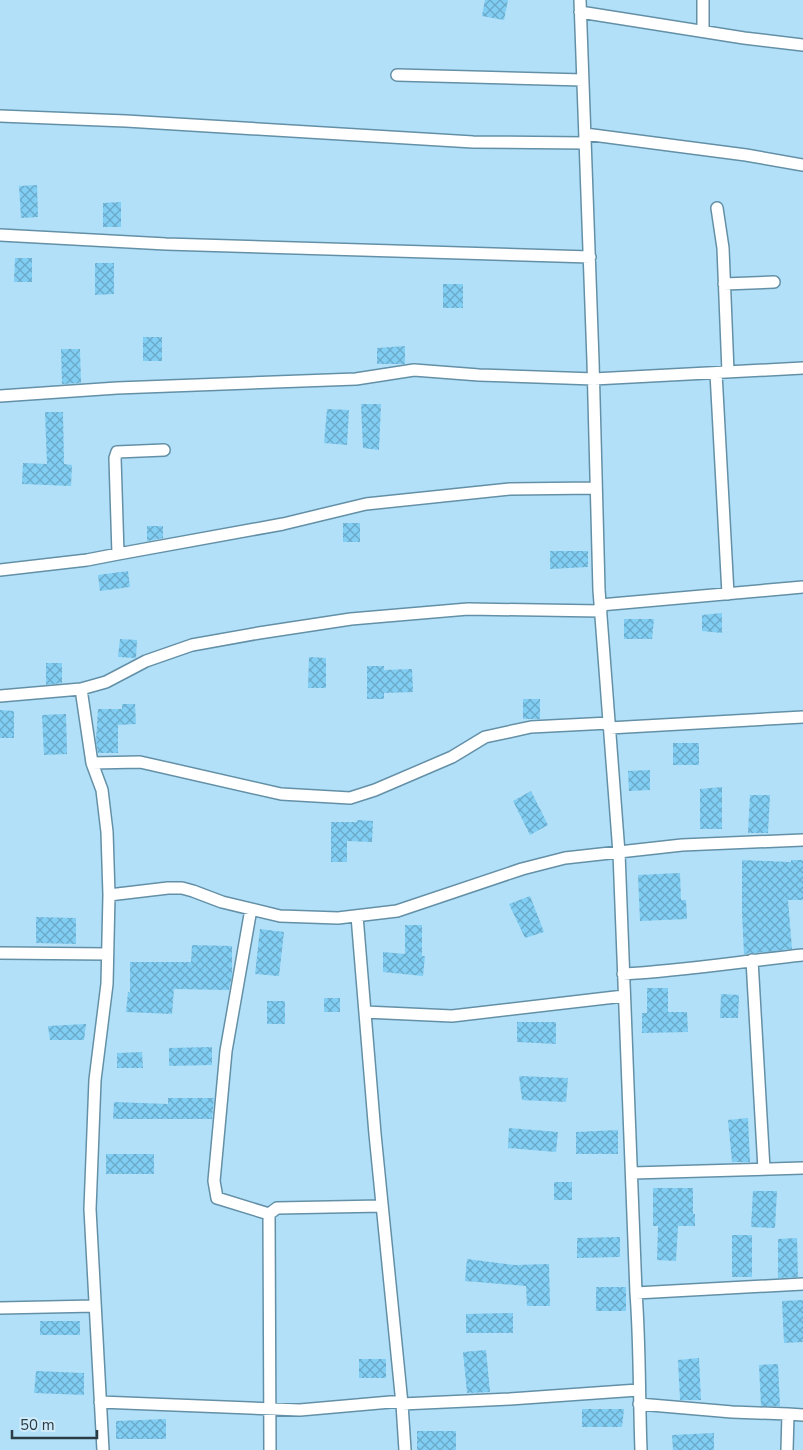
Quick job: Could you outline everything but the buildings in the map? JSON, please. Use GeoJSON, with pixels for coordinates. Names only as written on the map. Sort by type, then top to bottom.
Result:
{"type":"FeatureCollection","features":[{"type":"Feature","properties":{"kind":"street"},"geometry":{"type":"LineString","coordinates":[[580,0],[601,608],[619,853],[639,1332],[638,1390],[641,1450]]}},
{"type":"Feature","properties":{"kind":"street"},"geometry":{"type":"LineString","coordinates":[[703,0],[703,31]]}},
{"type":"Feature","properties":{"kind":"street"},"geometry":{"type":"LineString","coordinates":[[580,12],[803,45]]}},
{"type":"Feature","properties":{"kind":"street"},"geometry":{"type":"LineString","coordinates":[[397,75],[583,80]]}},
{"type":"Feature","properties":{"kind":"street"},"geometry":{"type":"LineString","coordinates":[[0,116],[126,121],[473,142],[585,139],[746,156],[803,165]]}},
{"type":"Feature","properties":{"kind":"street"},"geometry":{"type":"LineString","coordinates":[[717,208],[723,248],[722,373],[728,594]]}},
{"type":"Feature","properties":{"kind":"street"},"geometry":{"type":"LineString","coordinates":[[0,235],[166,244],[590,257]]}},
{"type":"Feature","properties":{"kind":"street"},"geometry":{"type":"LineString","coordinates":[[724,284],[774,282]]}},
{"type":"Feature","properties":{"kind":"street"},"geometry":{"type":"LineString","coordinates":[[0,396],[117,388],[356,379],[414,370],[479,375],[594,379],[803,368]]}},
{"type":"Feature","properties":{"kind":"street"},"geometry":{"type":"LineString","coordinates":[[118,554],[115,458],[117,452],[164,450]]}},
{"type":"Feature","properties":{"kind":"street"},"geometry":{"type":"LineString","coordinates":[[0,570],[87,560],[283,524],[366,504],[510,490],[596,488]]}},
{"type":"Feature","properties":{"kind":"street"},"geometry":{"type":"LineString","coordinates":[[0,696],[81,689],[106,682],[146,661],[192,646],[259,633],[351,620],[468,609],[601,608],[803,588]]}},
{"type":"Feature","properties":{"kind":"street"},"geometry":{"type":"LineString","coordinates":[[81,689],[92,763],[102,790],[108,832],[107,984],[95,1080],[90,1209],[103,1450]]}},
{"type":"Feature","properties":{"kind":"street"},"geometry":{"type":"LineString","coordinates":[[92,763],[140,762],[281,794],[350,798],[375,790],[452,757],[485,737],[531,727],[609,726],[803,717]]}},
{"type":"Feature","properties":{"kind":"street"},"geometry":{"type":"LineString","coordinates":[[109,895],[182,888],[222,902],[280,916],[338,918],[397,912],[522,869],[565,858],[682,845],[803,840]]}},
{"type":"Feature","properties":{"kind":"street"},"geometry":{"type":"LineString","coordinates":[[251,909],[226,1051],[214,1181],[217,1198],[269,1214]]}},
{"type":"Feature","properties":{"kind":"street"},"geometry":{"type":"LineString","coordinates":[[357,916],[405,1450]]}},
{"type":"Feature","properties":{"kind":"street"},"geometry":{"type":"LineString","coordinates":[[0,953],[108,954]]}},
{"type":"Feature","properties":{"kind":"street"},"geometry":{"type":"LineString","coordinates":[[623,974],[661,972],[803,955]]}},
{"type":"Feature","properties":{"kind":"street"},"geometry":{"type":"LineString","coordinates":[[752,960],[764,1169]]}},
{"type":"Feature","properties":{"kind":"street"},"geometry":{"type":"LineString","coordinates":[[365,1012],[452,1016],[624,996]]}},
{"type":"Feature","properties":{"kind":"street"},"geometry":{"type":"LineString","coordinates":[[632,1173],[803,1168]]}},
{"type":"Feature","properties":{"kind":"street"},"geometry":{"type":"LineString","coordinates":[[269,1214],[277,1208],[382,1206]]}},
{"type":"Feature","properties":{"kind":"street"},"geometry":{"type":"LineString","coordinates":[[269,1214],[268,1409],[270,1450]]}},
{"type":"Feature","properties":{"kind":"street"},"geometry":{"type":"LineString","coordinates":[[636,1293],[803,1284]]}},
{"type":"Feature","properties":{"kind":"street"},"geometry":{"type":"LineString","coordinates":[[0,1308],[95,1306]]}},
{"type":"Feature","properties":{"kind":"street"},"geometry":{"type":"LineString","coordinates":[[100,1402],[300,1410],[402,1402],[510,1399],[638,1390]]}},
{"type":"Feature","properties":{"kind":"street"},"geometry":{"type":"LineString","coordinates":[[639,1404],[803,1415]]}},
{"type":"Feature","properties":{"kind":"street"},"geometry":{"type":"LineString","coordinates":[[787,1450],[788,1414]]}}]}
